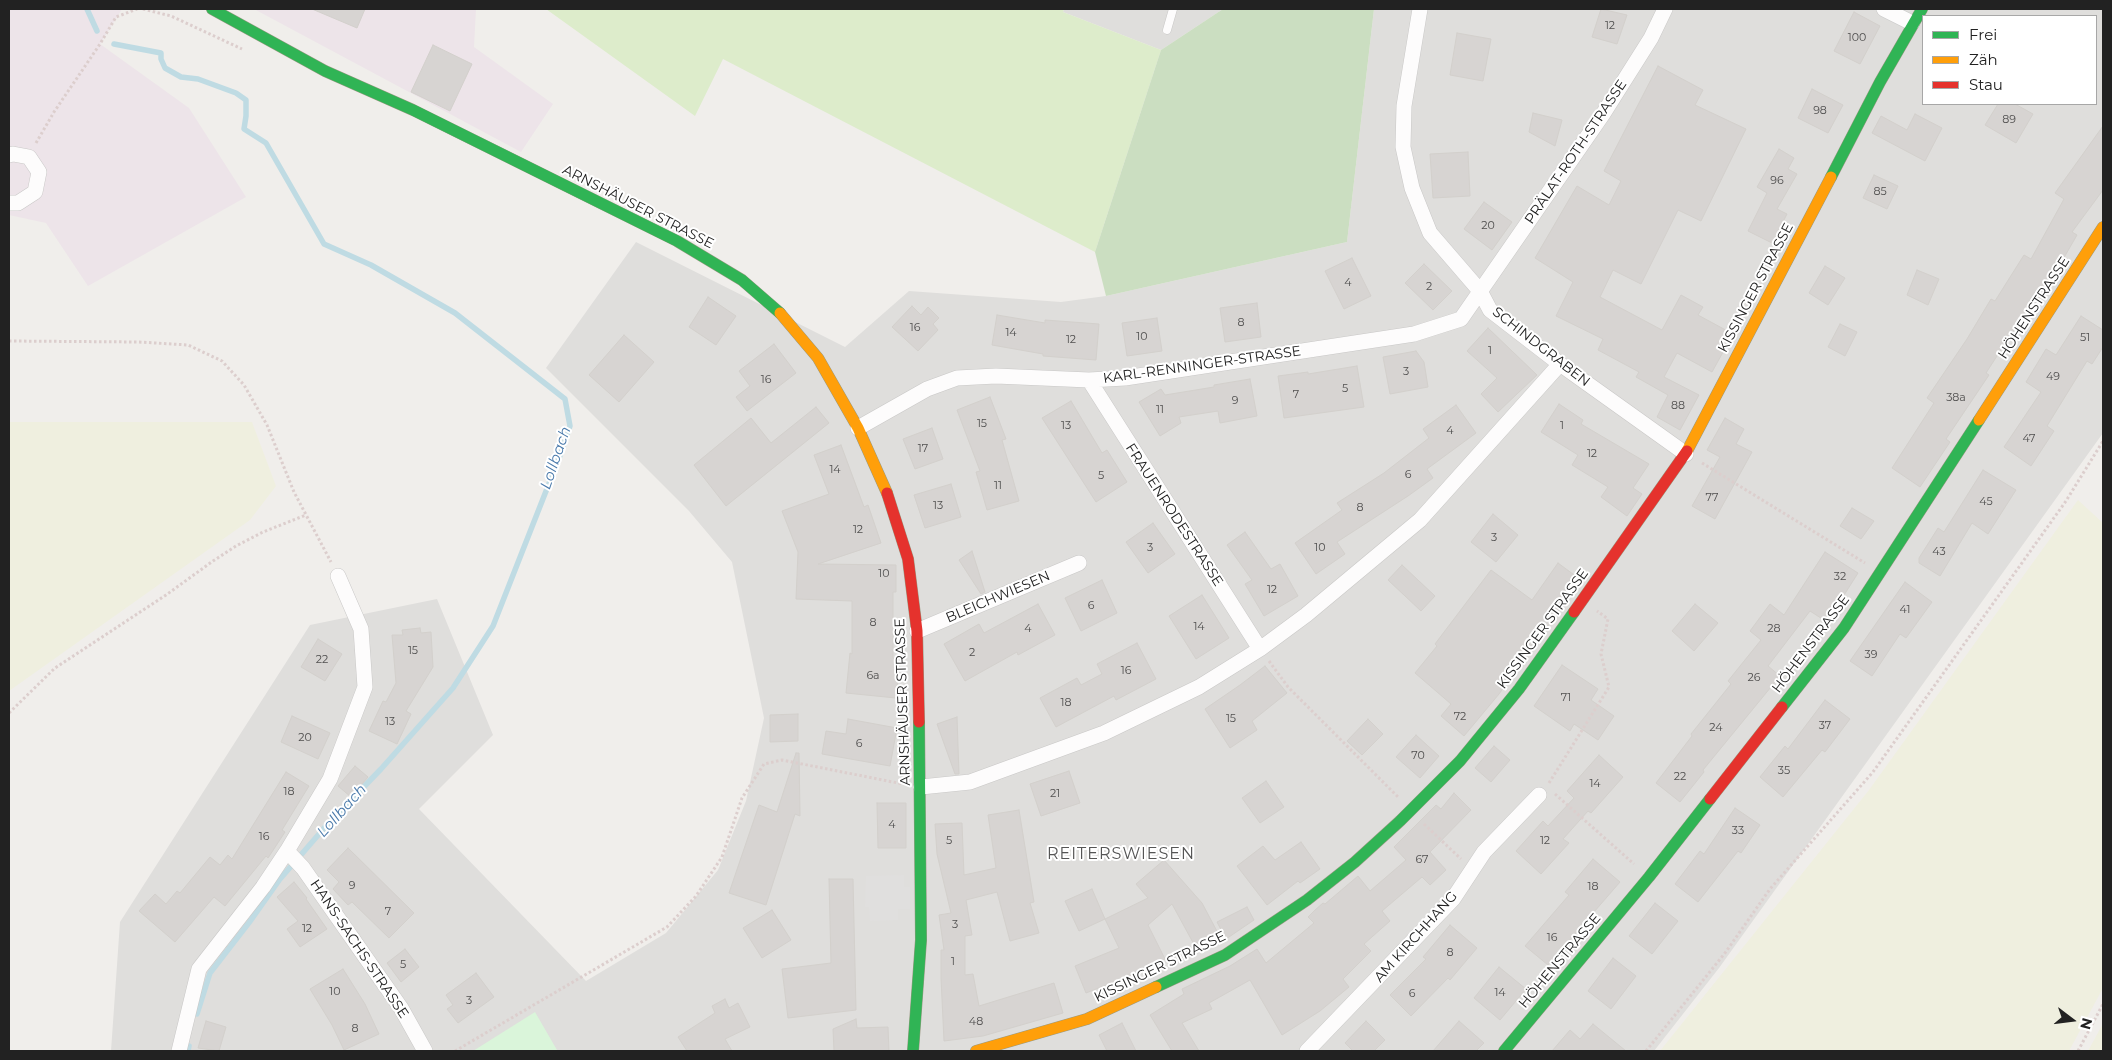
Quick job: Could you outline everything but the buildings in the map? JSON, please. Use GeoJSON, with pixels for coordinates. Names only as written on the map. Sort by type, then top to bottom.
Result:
{"type":"FeatureCollection","features":[{"type":"Feature","properties":{"kind":"street","name":"ARNSHÄUSER STRASSE"},"geometry":{"type":"LineString","coordinates":[[212,9],[325,71],[413,110],[677,241],[742,280],[779,311],[818,358],[858,428],[886,491],[908,559],[917,631],[921,787],[921,940],[913,1051]]}},
{"type":"Feature","properties":{"kind":"street","name":"SCHINDGRABEN"},"geometry":{"type":"LineString","coordinates":[[1420,9],[1404,106],[1403,147],[1412,188],[1430,233],[1480,291],[1490,310],[1560,364],[1686,454]]}},
{"type":"Feature","properties":{"kind":"street","name":"PRÄLAT-ROTH-STRASSE"},"geometry":{"type":"LineString","coordinates":[[1480,291],[1603,114],[1651,38],[1665,9]]}},
{"type":"Feature","properties":{"kind":"street"},"geometry":{"type":"LineString","coordinates":[[1884,9],[1912,24]]}},
{"type":"Feature","properties":{"kind":"street","name":"KISSINGER STRASSE"},"geometry":{"type":"LineString","coordinates":[[976,1051],[1087,1019],[1225,955],[1306,900],[1354,862],[1411,810],[1460,761],[1519,689],[1686,454],[1912,24],[1922,9]]}},
{"type":"Feature","properties":{"kind":"street"},"geometry":{"type":"LineString","coordinates":[[9,155],[28,157],[39,172],[35,192],[18,203],[9,203]]}},
{"type":"Feature","properties":{"kind":"street","name":"HÖHENSTRASSE"},"geometry":{"type":"LineString","coordinates":[[1504,1051],[1649,877],[1844,628],[2103,227]]}},
{"type":"Feature","properties":{"kind":"street","name":"KARL-RENNINGER-STRASSE"},"geometry":{"type":"LineString","coordinates":[[858,428],[927,389],[958,378],[996,376],[1089,380],[1125,378],[1414,334],[1460,319],[1480,291]]}},
{"type":"Feature","properties":{"kind":"street"},"geometry":{"type":"LineString","coordinates":[[921,787],[970,782],[1104,733],[1199,688],[1260,649],[1306,615],[1420,520],[1560,364]]}},
{"type":"Feature","properties":{"kind":"street","name":"FRAUENRODESTRASSE"},"geometry":{"type":"LineString","coordinates":[[1089,380],[1260,649]]}},
{"type":"Feature","properties":{"kind":"street","name":"BLEICHWIESEN"},"geometry":{"type":"LineString","coordinates":[[917,631],[1079,563]]}},
{"type":"Feature","properties":{"kind":"street"},"geometry":{"type":"LineString","coordinates":[[179,1051],[199,969],[290,853],[330,779],[366,687],[361,629],[338,576]]}},
{"type":"Feature","properties":{"kind":"street","name":"AM KIRCHHANG"},"geometry":{"type":"LineString","coordinates":[[1307,1051],[1447,906],[1484,852],[1543,791]]}},
{"type":"Feature","properties":{"kind":"street","name":"HANS-SACHS-STRASSE"},"geometry":{"type":"LineString","coordinates":[[290,853],[304,868],[401,1008],[425,1051]]}},
{"type":"Feature","properties":{"kind":"lane"},"geometry":{"type":"LineString","coordinates":[[1167,30],[1173,9]]}},
{"type":"Feature","properties":{"kind":"path"},"geometry":{"type":"LineString","coordinates":[[28,157],[54,112],[90,60],[116,17],[137,9]]}},
{"type":"Feature","properties":{"kind":"path"},"geometry":{"type":"LineString","coordinates":[[9,341],[139,342],[188,345],[222,361],[244,385],[267,425],[294,492],[338,576]]}},
{"type":"Feature","properties":{"kind":"path"},"geometry":{"type":"LineString","coordinates":[[1646,1051],[1725,953],[1770,889],[1873,772],[2066,501],[2103,441]]}},
{"type":"Feature","properties":{"kind":"path"},"geometry":{"type":"LineString","coordinates":[[1686,454],[1880,572]]}},
{"type":"Feature","properties":{"kind":"path"},"geometry":{"type":"LineString","coordinates":[[9,713],[55,668],[150,606],[213,561],[263,532],[306,514]]}},
{"type":"Feature","properties":{"kind":"path"},"geometry":{"type":"LineString","coordinates":[[1582,600],[1608,619],[1601,654],[1609,687],[1543,791],[1649,877]]}},
{"type":"Feature","properties":{"kind":"path"},"geometry":{"type":"LineString","coordinates":[[1260,649],[1288,687],[1424,825],[1473,869]]}},
{"type":"Feature","properties":{"kind":"path"},"geometry":{"type":"LineString","coordinates":[[455,1051],[667,927],[696,896],[722,857],[742,798],[764,764],[782,760],[921,787]]}},
{"type":"Feature","properties":{"kind":"path"},"geometry":{"type":"LineString","coordinates":[[2078,1051],[2103,1004]]}},
{"type":"Feature","properties":{"kind":"shaded area"},"geometry":{"type":"Polygon","coordinates":[[[9,9],[122,9],[100,44],[189,108],[246,197],[88,286],[46,223],[9,215],[9,9]]]}},
{"type":"Feature","properties":{"kind":"shaded area"},"geometry":{"type":"Polygon","coordinates":[[[254,9],[476,9],[474,47],[553,104],[521,152],[254,9]]]}},
{"type":"Feature","properties":{"kind":"shaded area"},"geometry":{"type":"Polygon","coordinates":[[[1064,9],[1223,9],[1161,50],[1063,12],[1064,9]]]}},
{"type":"Feature","properties":{"kind":"shaded area","name":"REITERSWIESEN"},"geometry":{"type":"Polygon","coordinates":[[[1374,9],[2103,9],[2103,433],[1719,968],[1654,1051],[111,1051],[120,922],[310,625],[437,599],[493,735],[419,809],[586,981],[666,933],[718,870],[746,801],[764,718],[732,562],[689,511],[546,368],[636,242],[845,347],[909,291],[1061,302],[1106,296],[1347,242],[1374,9]]]}},
{"type":"Feature","properties":{"kind":"shaded area"},"geometry":{"type":"Polygon","coordinates":[[[904,875],[904,887],[910,887],[910,909],[898,909],[898,920],[870,921],[869,907],[865,907],[866,876],[904,875]]]}},
{"type":"Feature","properties":{"kind":"green space"},"geometry":{"type":"Polygon","coordinates":[[[546,9],[1064,9],[1063,12],[1161,50],[1095,252],[723,59],[695,116],[546,9]]]}},
{"type":"Feature","properties":{"kind":"green space"},"geometry":{"type":"Polygon","coordinates":[[[1223,9],[1374,9],[1347,242],[1106,296],[1095,252],[1161,50],[1223,9]]]}},
{"type":"Feature","properties":{"kind":"green space"},"geometry":{"type":"Polygon","coordinates":[[[9,422],[252,422],[276,486],[250,520],[9,691],[9,422]]]}},
{"type":"Feature","properties":{"kind":"green space"},"geometry":{"type":"Polygon","coordinates":[[[2078,500],[2103,523],[2103,988],[2069,1051],[1660,1051],[1869,790],[2078,500]]]}},
{"type":"Feature","properties":{"kind":"green space"},"geometry":{"type":"Polygon","coordinates":[[[535,1012],[557,1050],[473,1051],[535,1012]]]}},
{"type":"Feature","properties":{"kind":"green space"},"geometry":{"type":"Polygon","coordinates":[[[2103,1023],[2103,1051],[2088,1051],[2100,1029],[2103,1023]]]}},
{"type":"Feature","properties":{"kind":"waterway","name":"Lollbach"},"geometry":{"type":"LineString","coordinates":[[87,9],[97,31]]}},
{"type":"Feature","properties":{"kind":"waterway","name":"Lollbach"},"geometry":{"type":"LineString","coordinates":[[114,44],[161,53],[161,59],[165,68],[181,77],[198,79],[236,93],[246,100],[244,129],[266,143],[324,244],[371,265],[455,313],[565,399],[570,426],[493,626],[453,688],[280,879],[210,973],[197,1014]]}},
{"type":"Feature","properties":{"kind":"waterway","name":"Lollbach"},"geometry":{"type":"LineString","coordinates":[[188,1051],[189,1046]]}},
{"type":"Feature","properties":{"kind":"traffic: fast"},"geometry":{"type":"LineString","coordinates":[[212,9],[325,71],[413,110],[677,241],[742,280],[780,313]]}},
{"type":"Feature","properties":{"kind":"traffic: fast"},"geometry":{"type":"LineString","coordinates":[[1831,177],[1880,82],[1922,9]]}},
{"type":"Feature","properties":{"kind":"traffic: fast"},"geometry":{"type":"LineString","coordinates":[[1782,707],[1844,628],[1979,420]]}},
{"type":"Feature","properties":{"kind":"traffic: fast"},"geometry":{"type":"LineString","coordinates":[[1156,987],[1225,955],[1307,900],[1355,862],[1400,821],[1460,761],[1519,689],[1574,612]]}},
{"type":"Feature","properties":{"kind":"traffic: fast"},"geometry":{"type":"LineString","coordinates":[[913,1051],[921,940],[919,722]]}},
{"type":"Feature","properties":{"kind":"traffic: fast"},"geometry":{"type":"LineString","coordinates":[[1504,1051],[1649,877],[1710,799]]}},
{"type":"Feature","properties":{"kind":"traffic: slow"},"geometry":{"type":"LineString","coordinates":[[1687,451],[1831,177]]}},
{"type":"Feature","properties":{"kind":"traffic: slow"},"geometry":{"type":"LineString","coordinates":[[1979,420],[2103,227]]}},
{"type":"Feature","properties":{"kind":"traffic: slow"},"geometry":{"type":"LineString","coordinates":[[780,313],[818,358],[858,428],[887,493]]}},
{"type":"Feature","properties":{"kind":"traffic: slow"},"geometry":{"type":"LineString","coordinates":[[976,1051],[1087,1019],[1156,987]]}},
{"type":"Feature","properties":{"kind":"traffic: jam"},"geometry":{"type":"LineString","coordinates":[[1574,612],[1687,451]]}},
{"type":"Feature","properties":{"kind":"traffic: jam"},"geometry":{"type":"LineString","coordinates":[[887,493],[908,559],[917,631],[919,722]]}},
{"type":"Feature","properties":{"kind":"traffic: jam"},"geometry":{"type":"LineString","coordinates":[[1710,799],[1782,707]]}},
{"type":"Feature","properties":{"kind":"district","name":"REITERSWIESEN"},"geometry":{"type":"Point","coordinates":[1121,854]}}]}
